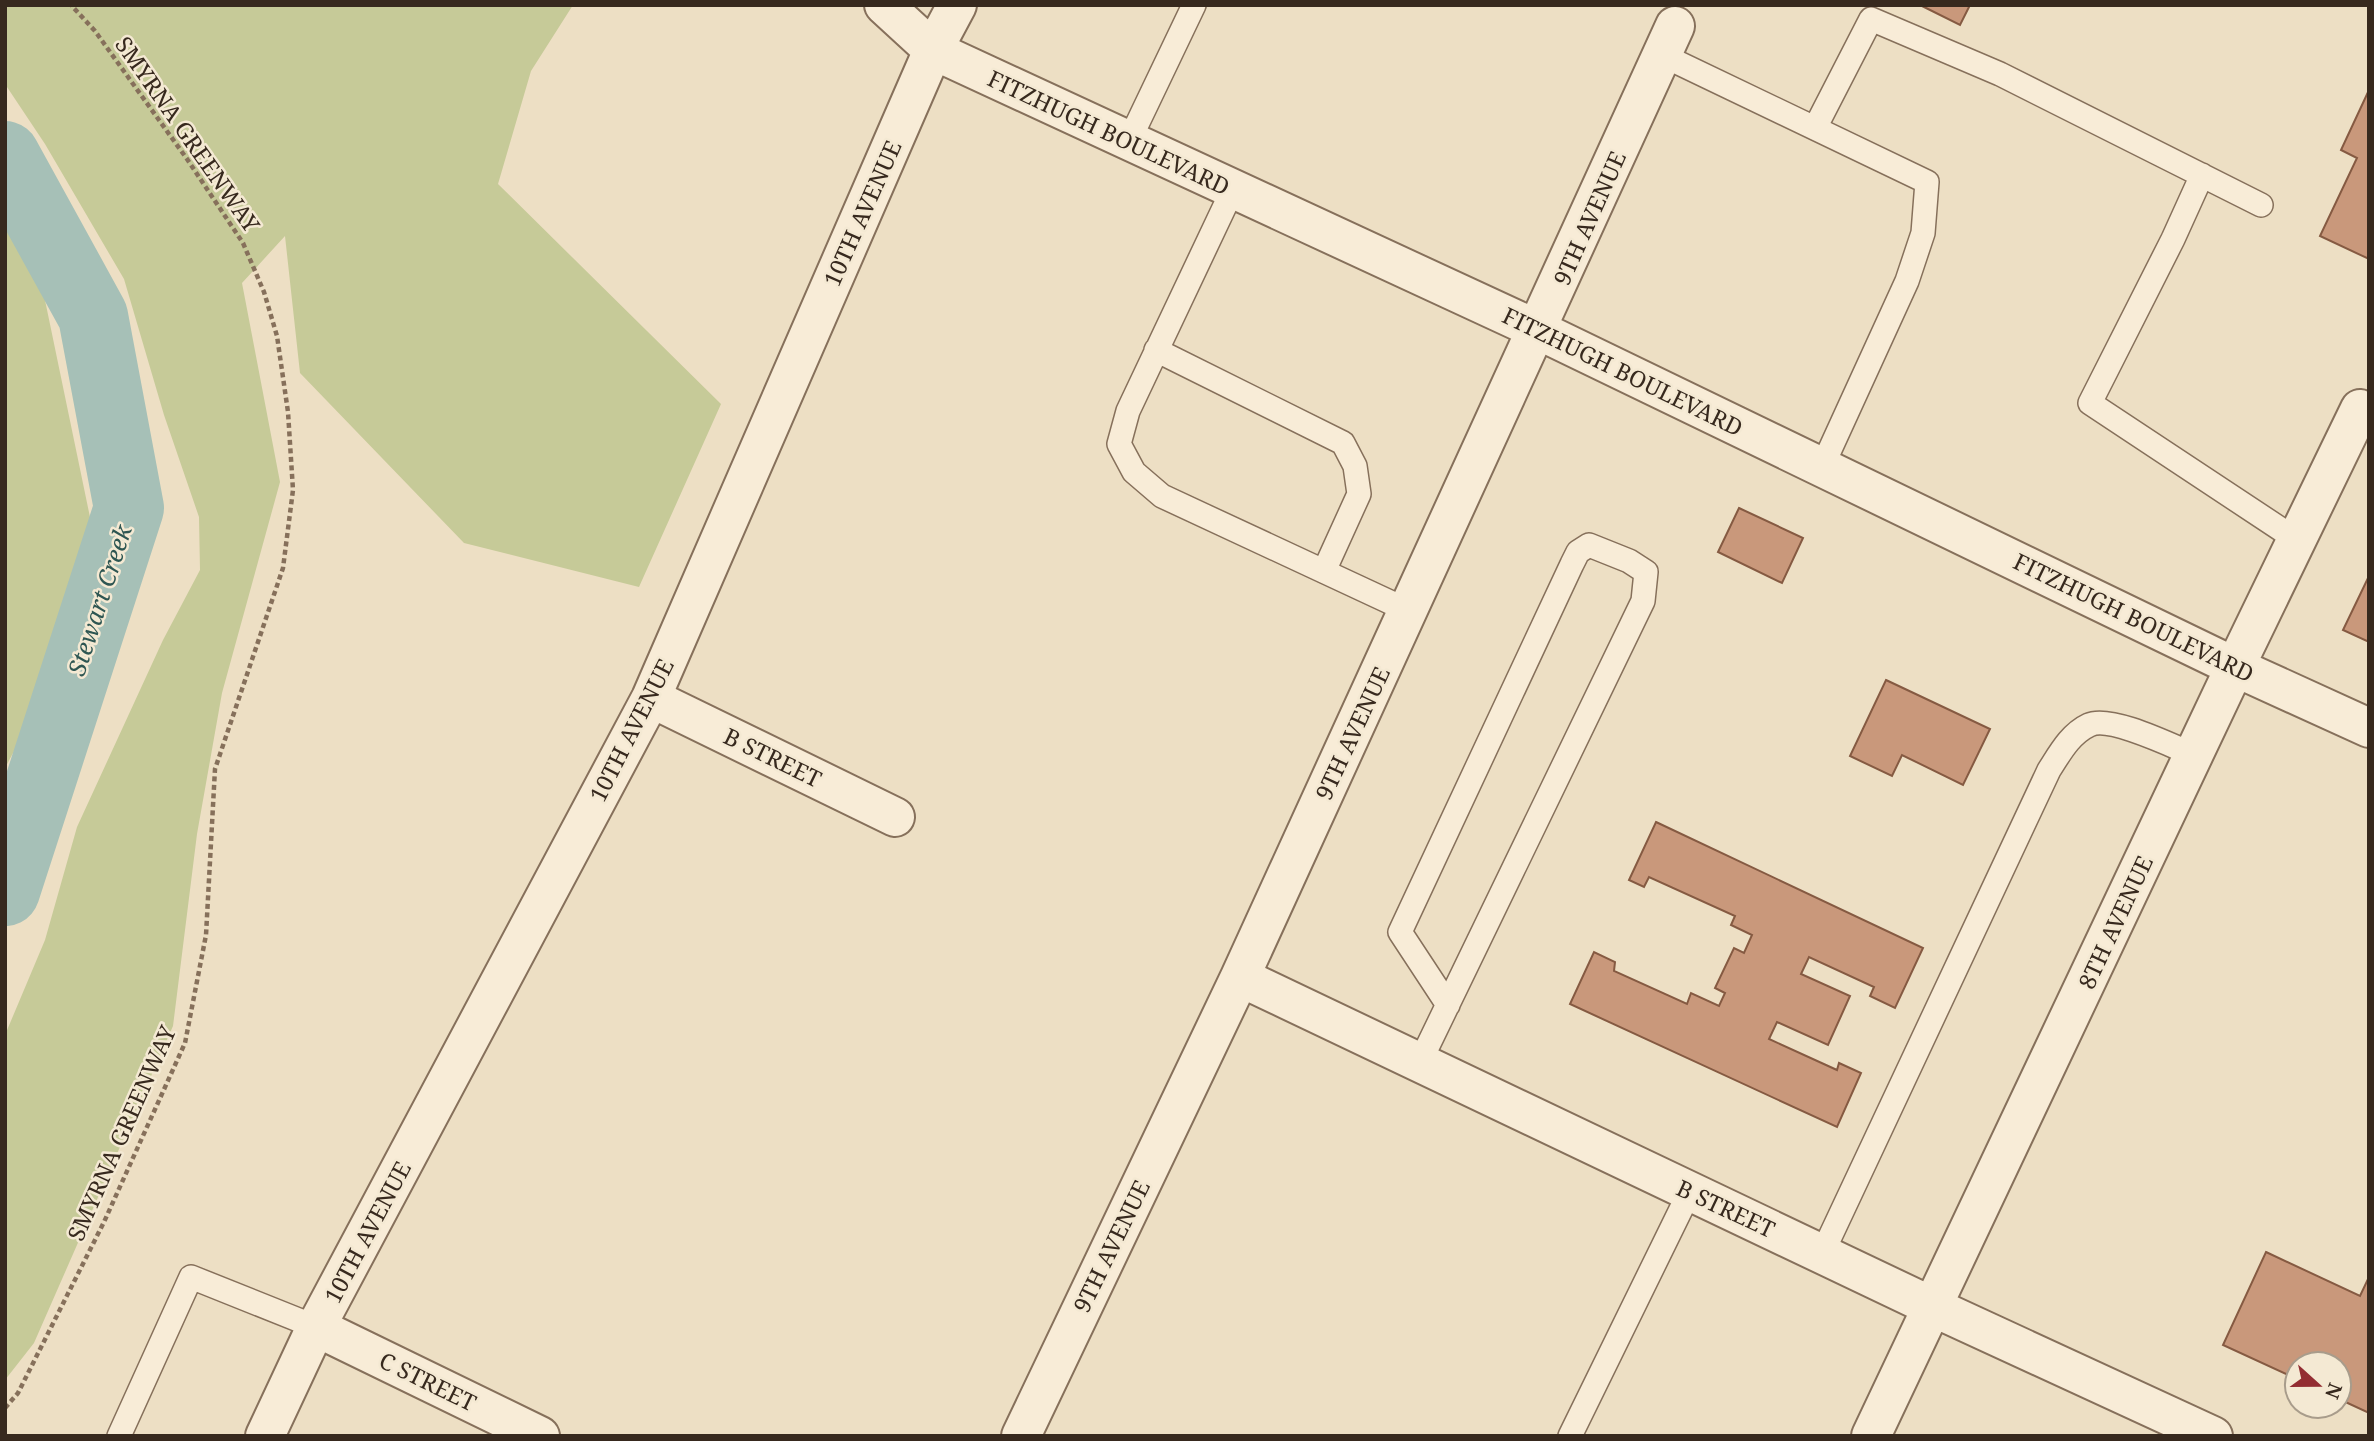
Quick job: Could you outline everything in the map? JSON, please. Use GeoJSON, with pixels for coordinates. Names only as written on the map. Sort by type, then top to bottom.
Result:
{"type":"FeatureCollection","features":[{"type":"Feature","properties":{"kind":"street","name":"FITZHUGH BOULEVARD"},"geometry":{"type":"LineString","coordinates":[[884,5],[933,50],[1538,330],[2235,667],[2369,728]]}},
{"type":"Feature","properties":{"kind":"street","name":"10TH AVENUE"},"geometry":{"type":"LineString","coordinates":[[265,1436],[316,1327],[651,698],[933,50],[957,5]]}},
{"type":"Feature","properties":{"kind":"street","name":"9TH AVENUE"},"geometry":{"type":"LineString","coordinates":[[1021,1436],[1240,976],[1669,41]]}},
{"type":"Feature","properties":{"kind":"street","name":"8TH AVENUE"},"geometry":{"type":"LineString","coordinates":[[1871,1436],[2360,409]]}},
{"type":"Feature","properties":{"kind":"street","name":"B STREET"},"geometry":{"type":"LineString","coordinates":[[651,698],[895,817]]}},
{"type":"Feature","properties":{"kind":"street","name":"B STREET"},"geometry":{"type":"LineString","coordinates":[[1240,976],[1933,1307],[2213,1436]]}},
{"type":"Feature","properties":{"kind":"street","name":"C STREET"},"geometry":{"type":"LineString","coordinates":[[316,1327],[540,1436]]}},
{"type":"Feature","properties":{"kind":"lane"},"geometry":{"type":"LineString","coordinates":[[1129,141],[1194,5]]}},
{"type":"Feature","properties":{"kind":"lane"},"geometry":{"type":"LineString","coordinates":[[1815,128],[1871,19],[2000,74],[2261,205]]}},
{"type":"Feature","properties":{"kind":"lane"},"geometry":{"type":"LineString","coordinates":[[1669,41],[1815,128],[1927,182],[1923,233],[1907,281],[1822,467]]}},
{"type":"Feature","properties":{"kind":"lane"},"geometry":{"type":"LineString","coordinates":[[2202,175],[2173,239],[2090,403],[2297,540]]}},
{"type":"Feature","properties":{"kind":"lane"},"geometry":{"type":"LineString","coordinates":[[1233,189],[1128,411],[1119,444],[1134,472],[1162,496],[1409,611]]}},
{"type":"Feature","properties":{"kind":"lane"},"geometry":{"type":"LineString","coordinates":[[1156,350],[1343,443],[1355,466],[1359,494],[1324,571]]}},
{"type":"Feature","properties":{"kind":"lane"},"geometry":{"type":"LineString","coordinates":[[1420,1062],[1448,1005],[1643,601],[1646,572],[1629,561],[1589,545],[1578,552],[1400,932],[1448,1005]]}},
{"type":"Feature","properties":{"kind":"lane"},"geometry":{"type":"LineString","coordinates":[[1822,1254],[2049,770],[2069,740],[2090,724],[2103,722],[2194,755]]}},
{"type":"Feature","properties":{"kind":"lane"},"geometry":{"type":"LineString","coordinates":[[1570,1436],[1690,1191]]}},
{"type":"Feature","properties":{"kind":"lane"},"geometry":{"type":"LineString","coordinates":[[119,1436],[191,1277],[316,1327]]}},
{"type":"Feature","properties":{"kind":"path","name":"SMYRNA GREENWAY"},"geometry":{"type":"LineString","coordinates":[[5,1408],[18,1392],[104,1222],[185,1043],[206,935],[215,769],[283,568],[293,490],[288,412],[277,336],[264,292],[243,243],[111,52],[71,5]]}},
{"type":"Feature","properties":{"kind":"green space"},"geometry":{"type":"Polygon","coordinates":[[[5,5],[573,5],[531,71],[498,184],[721,404],[639,587],[464,543],[300,373],[285,236],[242,283],[280,482],[222,693],[197,834],[173,1026],[34,1343],[5,1380],[5,1035],[45,940],[77,827],[163,640],[200,570],[199,517],[164,415],[124,279],[45,144],[5,84],[5,5]]]}},
{"type":"Feature","properties":{"kind":"green space"},"geometry":{"type":"Polygon","coordinates":[[[5,224],[40,276],[91,522],[48,688],[5,768],[5,224]]]}},
{"type":"Feature","properties":{"kind":"building"},"geometry":{"type":"Polygon","coordinates":[[[1920,5],[1970,5],[1960,25],[1920,5]]]}},
{"type":"Feature","properties":{"kind":"building"},"geometry":{"type":"Polygon","coordinates":[[[2369,90],[2369,259],[2320,236],[2357,158],[2341,150],[2369,90]]]}},
{"type":"Feature","properties":{"kind":"building"},"geometry":{"type":"Polygon","coordinates":[[[1739,508],[1803,538],[1782,583],[1718,552],[1739,508]]]}},
{"type":"Feature","properties":{"kind":"building"},"geometry":{"type":"Polygon","coordinates":[[[2369,576],[2369,642],[2343,630],[2369,576]]]}},
{"type":"Feature","properties":{"kind":"building"},"geometry":{"type":"Polygon","coordinates":[[[1886,680],[1990,729],[1963,785],[1902,755],[1892,776],[1850,756],[1886,680]]]}},
{"type":"Feature","properties":{"kind":"building"},"geometry":{"type":"Polygon","coordinates":[[[1656,822],[1923,948],[1895,1008],[1870,996],[1874,987],[1809,957],[1801,974],[1850,996],[1828,1045],[1777,1022],[1769,1039],[1837,1070],[1839,1063],[1861,1073],[1837,1127],[1570,1004],[1594,952],[1615,962],[1614,971],[1687,1004],[1691,993],[1719,1006],[1725,993],[1715,988],[1734,948],[1744,953],[1752,935],[1731,925],[1735,916],[1649,877],[1644,887],[1629,880],[1656,822]]]}},
{"type":"Feature","properties":{"kind":"building"},"geometry":{"type":"Polygon","coordinates":[[[2266,1252],[2360,1296],[2369,1277],[2369,1413],[2353,1406],[2353,1350],[2283,1350],[2283,1373],[2223,1345],[2266,1252]]]}},
{"type":"Feature","properties":{"kind":"waterway","name":"Stewart Creek"},"geometry":{"type":"LineString","coordinates":[[5,156],[93,316],[129,508],[5,891]]}}]}
